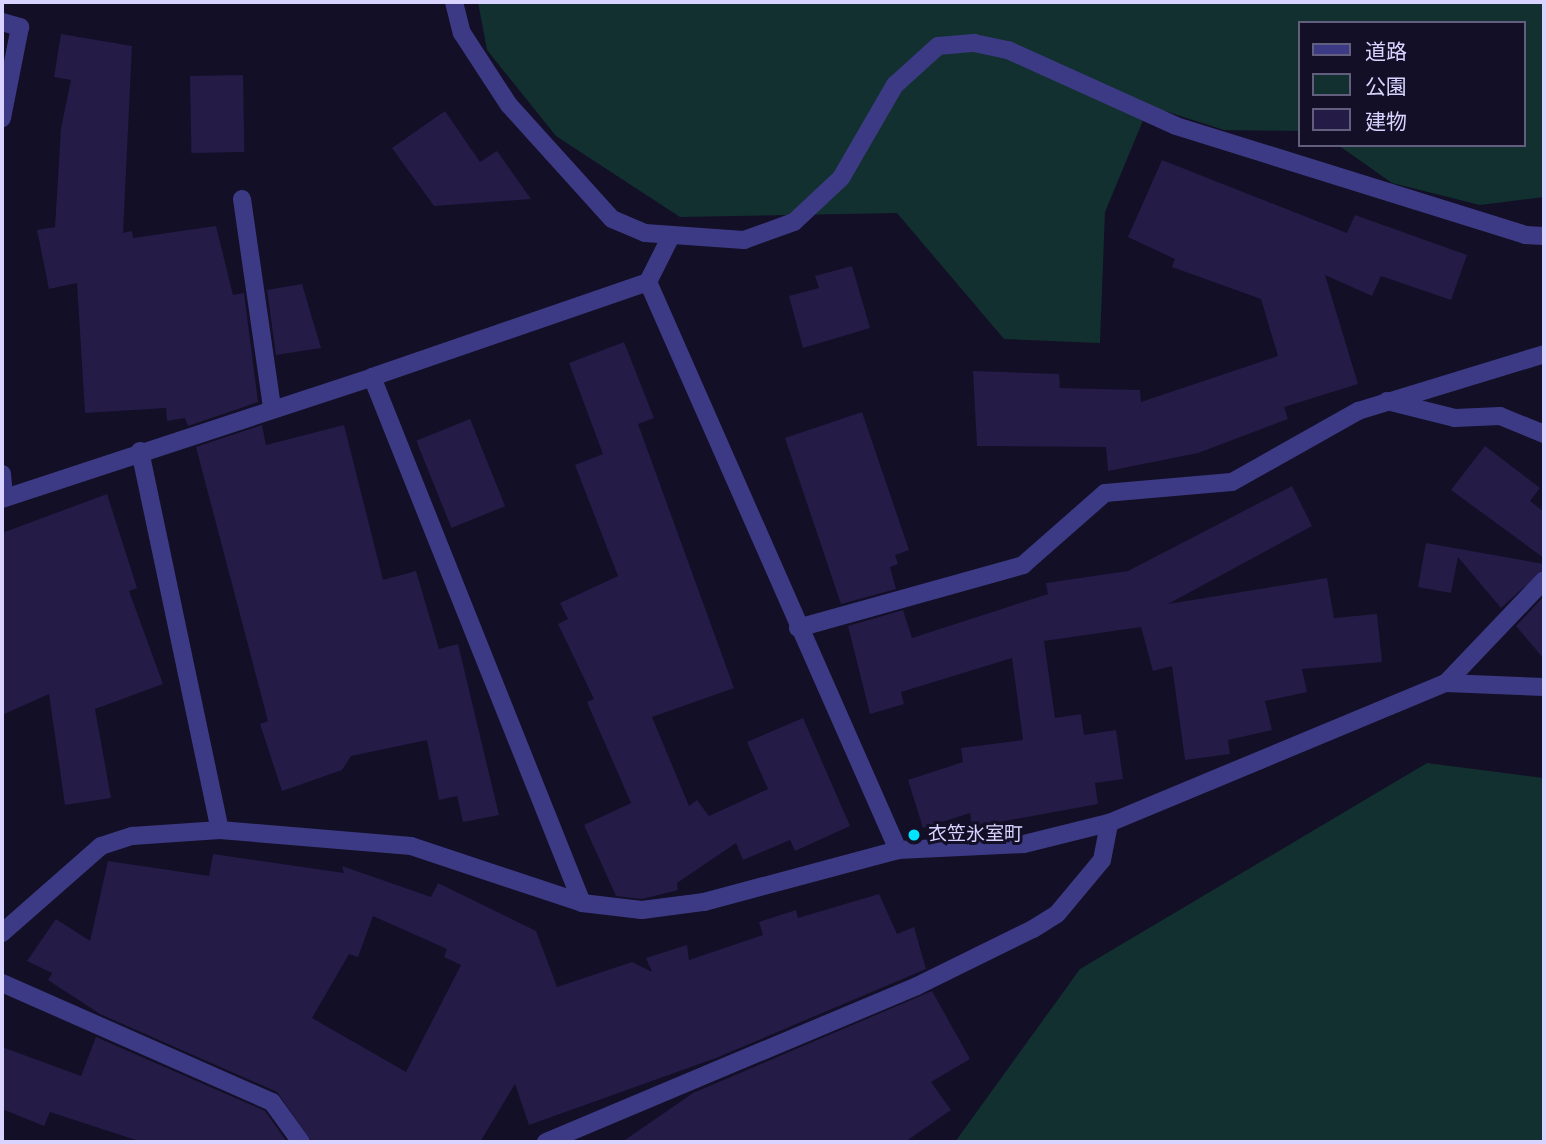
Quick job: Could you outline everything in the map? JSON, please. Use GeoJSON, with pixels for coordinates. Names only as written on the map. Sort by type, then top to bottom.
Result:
{"type":"FeatureCollection","features":[{"type":"Feature","properties":{"kind":"street"},"geometry":{"type":"LineString","coordinates":[[454,2],[462,33],[509,105],[612,219],[670,238],[744,240],[794,222],[841,178],[895,85],[938,46],[974,43],[1009,50],[1176,126],[1525,235],[1544,236]]}},
{"type":"Feature","properties":{"kind":"street"},"geometry":{"type":"LineString","coordinates":[[2,22],[20,27],[2,118]]}},
{"type":"Feature","properties":{"kind":"street"},"geometry":{"type":"LineString","coordinates":[[242,199],[272,407]]}},
{"type":"Feature","properties":{"kind":"street"},"geometry":{"type":"LineString","coordinates":[[2,474],[3,498],[272,407],[372,377],[648,282],[670,238]]}},
{"type":"Feature","properties":{"kind":"street"},"geometry":{"type":"LineString","coordinates":[[648,282],[797,628],[898,850]]}},
{"type":"Feature","properties":{"kind":"street"},"geometry":{"type":"LineString","coordinates":[[797,628],[1023,565],[1105,493],[1232,482],[1387,401],[1544,354]]}},
{"type":"Feature","properties":{"kind":"street"},"geometry":{"type":"LineString","coordinates":[[372,377],[582,903]]}},
{"type":"Feature","properties":{"kind":"street"},"geometry":{"type":"LineString","coordinates":[[1387,401],[1455,418],[1500,416],[1544,434]]}},
{"type":"Feature","properties":{"kind":"street"},"geometry":{"type":"LineString","coordinates":[[140,451],[220,830]]}},
{"type":"Feature","properties":{"kind":"street"},"geometry":{"type":"LineString","coordinates":[[2,933],[102,845],[132,836],[220,830],[411,846],[582,903],[642,911],[704,902],[898,850],[1024,844],[1109,824],[1446,683],[1544,580]]}},
{"type":"Feature","properties":{"kind":"street"},"geometry":{"type":"LineString","coordinates":[[1446,683],[1544,687]]}},
{"type":"Feature","properties":{"kind":"street"},"geometry":{"type":"LineString","coordinates":[[546,1142],[917,986],[1033,929],[1057,914],[1102,860],[1109,824]]}},
{"type":"Feature","properties":{"kind":"street"},"geometry":{"type":"LineString","coordinates":[[2,983],[272,1102],[301,1142]]}},
{"type":"Feature","properties":{"kind":"green space"},"geometry":{"type":"Polygon","coordinates":[[[478,2],[1544,2],[1544,197],[1480,205],[1392,183],[1341,147],[1525,147],[1525,21],[1298,21],[1298,131],[1224,130],[1149,106],[1105,212],[1100,343],[1004,339],[897,213],[680,217],[556,136],[487,50],[478,2]]]}},
{"type":"Feature","properties":{"kind":"green space"},"geometry":{"type":"Polygon","coordinates":[[[1427,763],[1544,778],[1544,1142],[955,1142],[1080,969],[1427,763]]]}},
{"type":"Feature","properties":{"kind":"building"},"geometry":{"type":"Polygon","coordinates":[[[61,34],[132,46],[123,233],[132,231],[133,238],[216,226],[233,295],[244,293],[258,402],[188,426],[185,418],[167,421],[166,408],[85,413],[77,283],[49,289],[37,230],[55,227],[61,128],[71,80],[54,77],[61,34]]]}},
{"type":"Feature","properties":{"kind":"building"},"geometry":{"type":"Polygon","coordinates":[[[243,75],[244,152],[191,153],[190,76],[243,75]]]}},
{"type":"Feature","properties":{"kind":"building"},"geometry":{"type":"Polygon","coordinates":[[[445,111],[480,162],[497,151],[531,199],[434,206],[392,148],[445,111]]]}},
{"type":"Feature","properties":{"kind":"building"},"geometry":{"type":"Polygon","coordinates":[[[1162,160],[1347,233],[1355,215],[1467,255],[1451,300],[1381,276],[1372,296],[1325,275],[1358,384],[1284,407],[1288,419],[1198,453],[1108,471],[1106,447],[977,446],[973,371],[1059,374],[1060,388],[1140,390],[1141,402],[1278,356],[1261,299],[1172,267],[1175,259],[1128,237],[1162,160]]]}},
{"type":"Feature","properties":{"kind":"building"},"geometry":{"type":"Polygon","coordinates":[[[852,266],[870,328],[803,348],[789,296],[819,288],[815,276],[852,266]]]}},
{"type":"Feature","properties":{"kind":"building"},"geometry":{"type":"Polygon","coordinates":[[[302,284],[321,348],[276,355],[267,290],[302,284]]]}},
{"type":"Feature","properties":{"kind":"building"},"geometry":{"type":"Polygon","coordinates":[[[624,342],[654,418],[638,424],[734,688],[652,717],[689,806],[697,800],[709,816],[768,789],[747,742],[803,718],[850,826],[795,851],[790,840],[743,860],[736,843],[677,883],[678,890],[642,899],[616,896],[584,825],[631,803],[587,702],[594,699],[558,624],[568,619],[560,603],[618,576],[575,465],[603,454],[569,363],[624,342]]]}},
{"type":"Feature","properties":{"kind":"building"},"geometry":{"type":"Polygon","coordinates":[[[862,412],[909,550],[895,555],[898,564],[890,567],[896,589],[841,604],[785,438],[862,412]]]}},
{"type":"Feature","properties":{"kind":"building"},"geometry":{"type":"Polygon","coordinates":[[[470,419],[505,506],[451,528],[416,441],[470,419]]]}},
{"type":"Feature","properties":{"kind":"building"},"geometry":{"type":"Polygon","coordinates":[[[262,425],[266,445],[344,425],[383,580],[416,571],[439,649],[458,644],[499,815],[463,822],[457,796],[439,800],[427,740],[351,756],[342,770],[282,791],[260,724],[268,721],[196,447],[262,425]]]}},
{"type":"Feature","properties":{"kind":"building"},"geometry":{"type":"Polygon","coordinates":[[[1485,446],[1540,488],[1530,501],[1544,512],[1544,558],[1451,490],[1485,446]]]}},
{"type":"Feature","properties":{"kind":"building"},"geometry":{"type":"Polygon","coordinates":[[[1292,486],[1312,526],[1168,604],[1327,578],[1334,618],[1377,614],[1382,662],[1302,669],[1307,692],[1265,701],[1272,730],[1228,740],[1230,754],[1185,760],[1172,666],[1153,671],[1141,627],[1044,641],[1055,718],[1081,714],[1084,735],[1116,730],[1123,779],[1095,783],[1098,804],[972,827],[970,813],[923,828],[908,780],[963,762],[961,748],[1023,740],[1012,658],[901,692],[904,704],[870,714],[848,626],[903,610],[912,638],[1048,594],[1046,583],[1128,571],[1292,486]]]}},
{"type":"Feature","properties":{"kind":"building"},"geometry":{"type":"Polygon","coordinates":[[[107,494],[137,588],[129,591],[163,684],[95,709],[111,798],[65,805],[49,694],[2,715],[2,533],[107,494]]]}},
{"type":"Feature","properties":{"kind":"building"},"geometry":{"type":"Polygon","coordinates":[[[1426,543],[1544,564],[1544,569],[1501,608],[1458,557],[1451,593],[1418,587],[1426,543]]]}},
{"type":"Feature","properties":{"kind":"building"},"geometry":{"type":"Polygon","coordinates":[[[1544,596],[1544,659],[1516,626],[1544,596]]]}},
{"type":"Feature","properties":{"kind":"building"},"geometry":{"type":"Polygon","coordinates":[[[213,854],[344,873],[342,866],[431,897],[438,883],[536,931],[557,987],[632,962],[652,972],[646,958],[687,945],[689,960],[763,935],[759,922],[796,910],[798,918],[879,894],[897,934],[914,927],[926,969],[716,1058],[529,1125],[515,1084],[480,1142],[312,1142],[277,1092],[100,1014],[48,980],[52,973],[27,961],[56,919],[90,941],[108,861],[209,876],[213,854]],[[373,916],[358,957],[349,954],[312,1018],[406,1072],[461,965],[444,957],[447,949],[373,916]]]}},
{"type":"Feature","properties":{"kind":"building"},"geometry":{"type":"Polygon","coordinates":[[[932,991],[970,1059],[931,1082],[951,1110],[905,1142],[622,1142],[693,1093],[932,991]]]}},
{"type":"Feature","properties":{"kind":"building"},"geometry":{"type":"Polygon","coordinates":[[[96,1037],[265,1111],[287,1142],[142,1142],[50,1112],[44,1126],[2,1109],[2,1047],[81,1076],[96,1037]]]}},
{"type":"Feature","properties":{"kind":"place","name":"衣笠氷室町"},"geometry":{"type":"Point","coordinates":[914,835]}}]}
